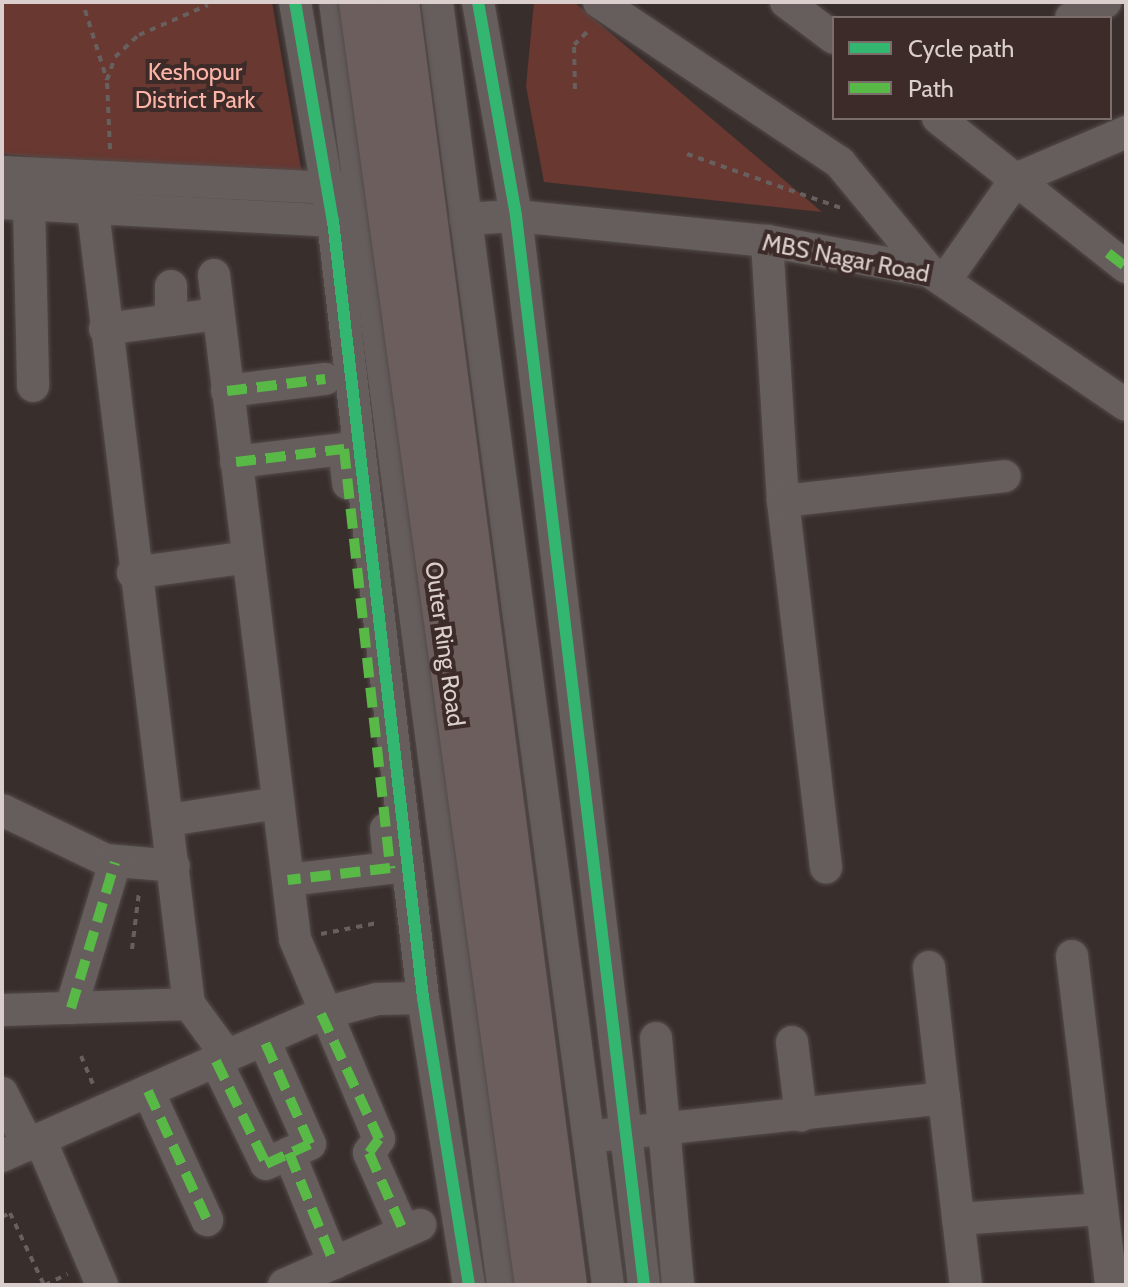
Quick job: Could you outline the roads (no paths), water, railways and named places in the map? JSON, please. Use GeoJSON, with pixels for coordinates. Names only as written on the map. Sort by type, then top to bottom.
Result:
{"type":"FeatureCollection","features":[{"type":"Feature","properties":{"kind":"main road","name":"Outer Ring Road"},"geometry":{"type":"LineString","coordinates":[[359,2],[535,1285]]}},
{"type":"Feature","properties":{"kind":"main road","name":"Outer Ring Road"},"geometry":{"type":"LineString","coordinates":[[399,2],[567,1285]]}},
{"type":"Feature","properties":{"kind":"street"},"geometry":{"type":"LineString","coordinates":[[295,2],[343,189],[348,222],[423,998],[469,1285]]}},
{"type":"Feature","properties":{"kind":"street"},"geometry":{"type":"LineString","coordinates":[[335,2],[341,43],[343,189]]}},
{"type":"Feature","properties":{"kind":"street"},"geometry":{"type":"LineString","coordinates":[[478,2],[519,223],[644,1285]]}},
{"type":"Feature","properties":{"kind":"street"},"geometry":{"type":"LineString","coordinates":[[1075,16],[1105,2]]}},
{"type":"Feature","properties":{"kind":"street"},"geometry":{"type":"LineString","coordinates":[[792,3],[832,36]]}},
{"type":"Feature","properties":{"kind":"street"},"geometry":{"type":"LineString","coordinates":[[603,6],[803,133],[861,186],[937,275],[1016,179],[1126,132]]}},
{"type":"Feature","properties":{"kind":"street"},"geometry":{"type":"LineString","coordinates":[[341,43],[439,17],[608,1285]]}},
{"type":"Feature","properties":{"kind":"street"},"geometry":{"type":"LineString","coordinates":[[941,120],[1016,179],[1120,253]]}},
{"type":"Feature","properties":{"kind":"street"},"geometry":{"type":"LineString","coordinates":[[2,172],[343,189]]}},
{"type":"Feature","properties":{"kind":"street"},"geometry":{"type":"LineString","coordinates":[[101,178],[92,211],[133,573],[169,820],[189,1004],[221,1059],[266,1164],[310,1144],[264,1040]]}},
{"type":"Feature","properties":{"kind":"street"},"geometry":{"type":"LineString","coordinates":[[33,386],[17,204],[92,211],[348,222]]}},
{"type":"Feature","properties":{"kind":"street","name":"Outer Ring Road"},"geometry":{"type":"LineString","coordinates":[[348,222],[406,524],[503,1285]]}},
{"type":"Feature","properties":{"kind":"street","name":"MBS Nagar Road"},"geometry":{"type":"LineString","coordinates":[[466,226],[519,223],[767,241],[937,275],[1126,405]]}},
{"type":"Feature","properties":{"kind":"street"},"geometry":{"type":"LineString","coordinates":[[767,241],[783,501],[826,867]]}},
{"type":"Feature","properties":{"kind":"street"},"geometry":{"type":"LineString","coordinates":[[214,275],[295,939],[321,1014],[379,1139],[369,1153],[412,1228],[309,1277],[289,1153]]}},
{"type":"Feature","properties":{"kind":"street"},"geometry":{"type":"LineString","coordinates":[[171,286],[171,320]]}},
{"type":"Feature","properties":{"kind":"street"},"geometry":{"type":"LineString","coordinates":[[105,329],[218,314]]}},
{"type":"Feature","properties":{"kind":"street"},"geometry":{"type":"LineString","coordinates":[[227,391],[325,379]]}},
{"type":"Feature","properties":{"kind":"street"},"geometry":{"type":"LineString","coordinates":[[236,462],[344,449],[390,868],[288,880]]}},
{"type":"Feature","properties":{"kind":"street"},"geometry":{"type":"LineString","coordinates":[[783,501],[1005,476]]}},
{"type":"Feature","properties":{"kind":"street"},"geometry":{"type":"LineString","coordinates":[[406,524],[503,514]]}},
{"type":"Feature","properties":{"kind":"street"},"geometry":{"type":"LineString","coordinates":[[133,573],[248,557]]}},
{"type":"Feature","properties":{"kind":"street"},"geometry":{"type":"LineString","coordinates":[[169,820],[278,803]]}},
{"type":"Feature","properties":{"kind":"street"},"geometry":{"type":"LineString","coordinates":[[2,810],[128,864],[174,866]]}},
{"type":"Feature","properties":{"kind":"street"},"geometry":{"type":"LineString","coordinates":[[71,1008],[128,864]]}},
{"type":"Feature","properties":{"kind":"street"},"geometry":{"type":"LineString","coordinates":[[1072,956],[1111,1285]]}},
{"type":"Feature","properties":{"kind":"street"},"geometry":{"type":"LineString","coordinates":[[929,967],[966,1285]]}},
{"type":"Feature","properties":{"kind":"street"},"geometry":{"type":"LineString","coordinates":[[23,1147],[321,1014],[377,999],[423,998]]}},
{"type":"Feature","properties":{"kind":"street"},"geometry":{"type":"LineString","coordinates":[[2,1010],[189,1004]]}},
{"type":"Feature","properties":{"kind":"street"},"geometry":{"type":"LineString","coordinates":[[656,1038],[678,1285]]}},
{"type":"Feature","properties":{"kind":"street"},"geometry":{"type":"LineString","coordinates":[[792,1042],[801,1115]]}},
{"type":"Feature","properties":{"kind":"street"},"geometry":{"type":"LineString","coordinates":[[148,1091],[207,1220]]}},
{"type":"Feature","properties":{"kind":"street"},"geometry":{"type":"LineString","coordinates":[[2,1093],[23,1147],[102,1285]]}},
{"type":"Feature","properties":{"kind":"street"},"geometry":{"type":"LineString","coordinates":[[588,1138],[944,1098]]}},
{"type":"Feature","properties":{"kind":"street"},"geometry":{"type":"LineString","coordinates":[[958,1219],[1102,1209]]}},
{"type":"Feature","properties":{"kind":"park label","name":"Keshopur District Park"},"geometry":{"type":"Point","coordinates":[195,86]}}]}
